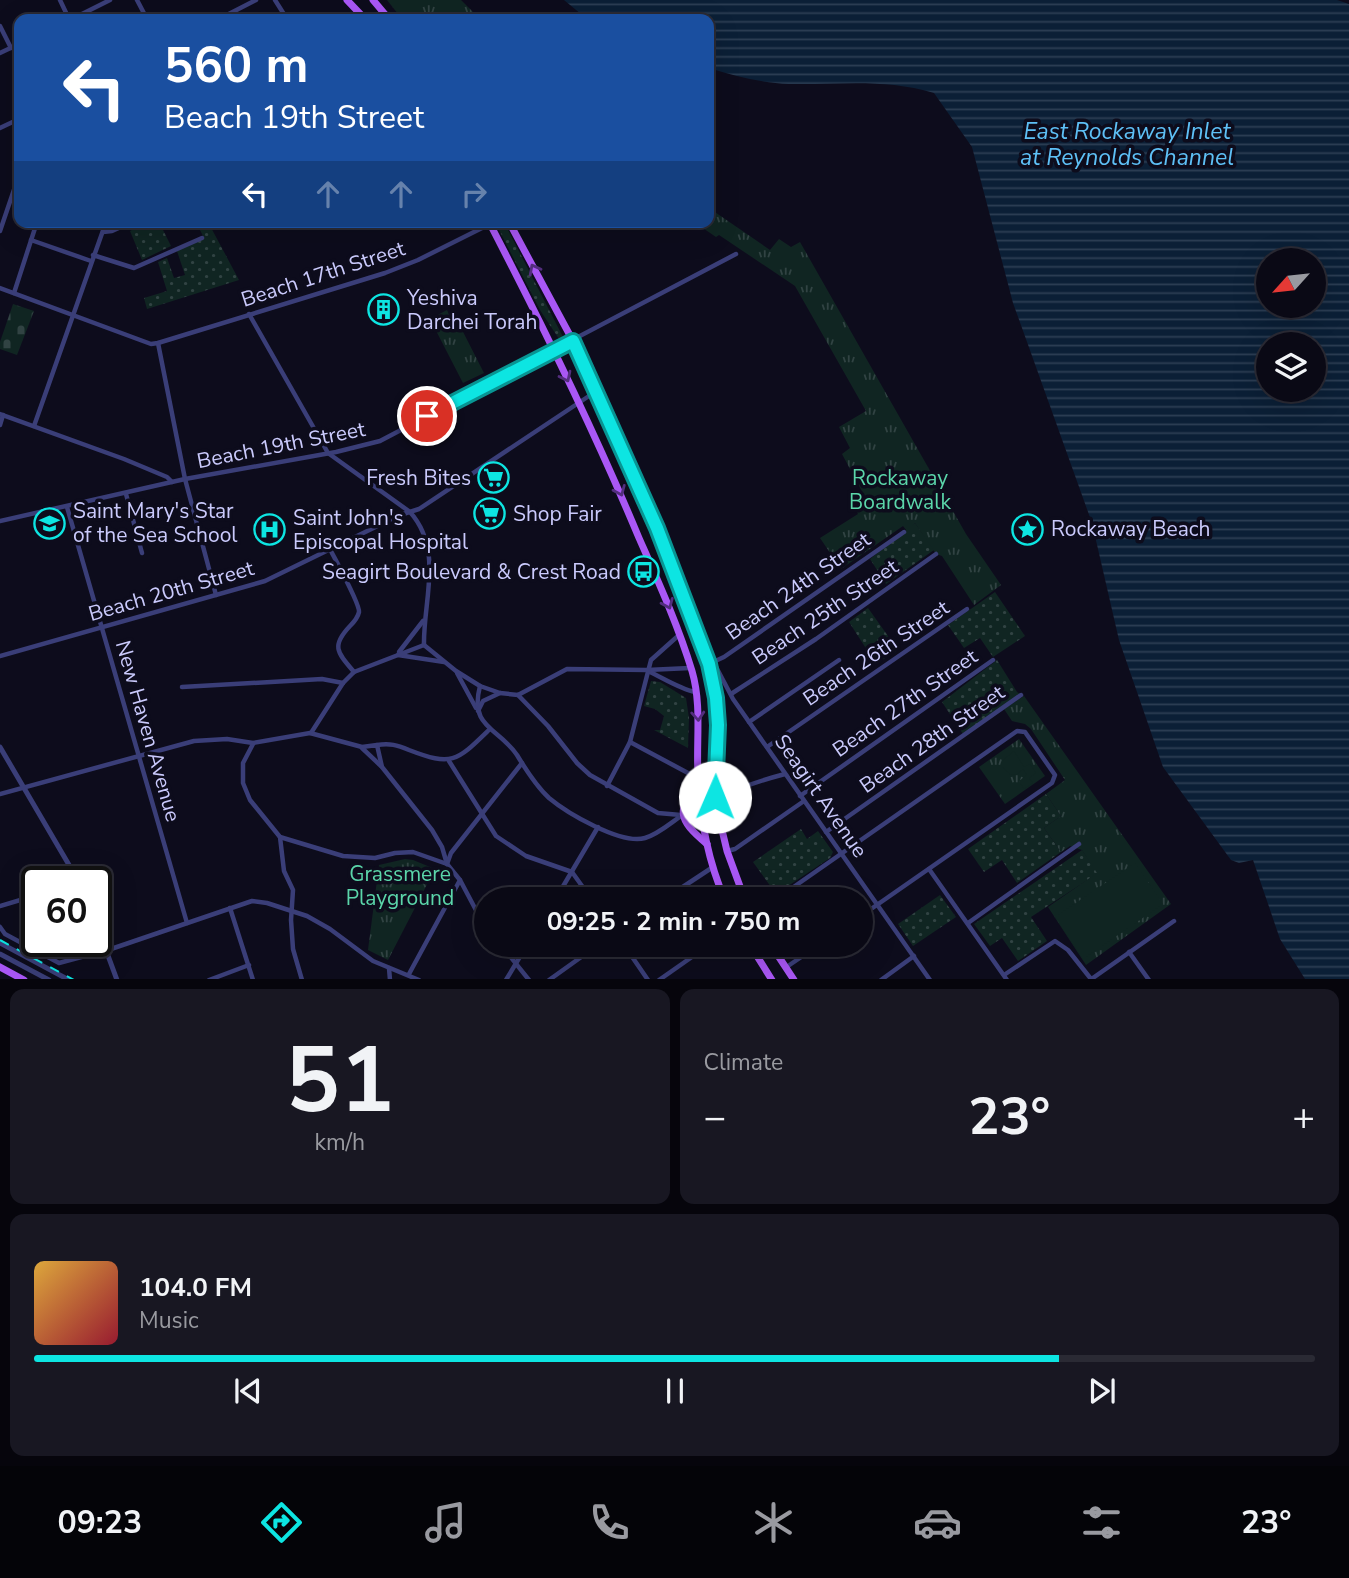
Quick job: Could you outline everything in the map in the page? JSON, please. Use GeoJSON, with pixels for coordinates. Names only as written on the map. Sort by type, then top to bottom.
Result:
{"type":"FeatureCollection","features":[{"type":"Feature","properties":{"kind":"main road"},"geometry":{"type":"LineString","coordinates":[[347,0],[360,14]]}},
{"type":"Feature","properties":{"kind":"main road"},"geometry":{"type":"LineString","coordinates":[[373,0],[385,14]]}},
{"type":"Feature","properties":{"kind":"main road"},"geometry":{"type":"LineString","coordinates":[[493,228],[609,467],[691,668],[699,719],[698,776],[701,804],[707,845],[720,887]]}},
{"type":"Feature","properties":{"kind":"main road"},"geometry":{"type":"LineString","coordinates":[[512,228],[573,341],[657,528],[711,663],[718,725],[715,797],[727,851],[740,887]]}},
{"type":"Feature","properties":{"kind":"main road"},"geometry":{"type":"LineString","coordinates":[[698,776],[682,805],[682,815],[694,833],[707,845]]}},
{"type":"Feature","properties":{"kind":"main road"},"geometry":{"type":"LineString","coordinates":[[757,957],[771,979]]}},
{"type":"Feature","properties":{"kind":"main road"},"geometry":{"type":"LineString","coordinates":[[778,957],[794,979]]}},
{"type":"Feature","properties":{"kind":"main road"},"geometry":{"type":"LineString","coordinates":[[0,967],[24,979]]}},
{"type":"Feature","properties":{"kind":"street"},"geometry":{"type":"LineString","coordinates":[[81,14],[110,0]]}},
{"type":"Feature","properties":{"kind":"street"},"geometry":{"type":"LineString","coordinates":[[229,14],[256,0]]}},
{"type":"Feature","properties":{"kind":"street"},"geometry":{"type":"LineString","coordinates":[[0,26],[11,48]]}},
{"type":"Feature","properties":{"kind":"street"},"geometry":{"type":"LineString","coordinates":[[0,53],[14,46]]}},
{"type":"Feature","properties":{"kind":"street"},"geometry":{"type":"LineString","coordinates":[[0,231],[14,190]]}},
{"type":"Feature","properties":{"kind":"street"},"geometry":{"type":"LineString","coordinates":[[14,293],[35,228]]}},
{"type":"Feature","properties":{"kind":"street"},"geometry":{"type":"LineString","coordinates":[[34,426],[104,228]]}},
{"type":"Feature","properties":{"kind":"street"},"geometry":{"type":"LineString","coordinates":[[103,232],[119,228]]}},
{"type":"Feature","properties":{"kind":"street","name":"Beach 17th Street"},"geometry":{"type":"LineString","coordinates":[[158,343],[385,273],[418,260],[480,228]]}},
{"type":"Feature","properties":{"kind":"street"},"geometry":{"type":"LineString","coordinates":[[31,240],[134,268],[202,238]]}},
{"type":"Feature","properties":{"kind":"street","name":"Beach 19th Street"},"geometry":{"type":"LineString","coordinates":[[0,522],[185,479],[380,441],[736,254]]}},
{"type":"Feature","properties":{"kind":"street"},"geometry":{"type":"LineString","coordinates":[[0,288],[151,344],[158,343],[185,479],[216,595]]}},
{"type":"Feature","properties":{"kind":"street"},"geometry":{"type":"LineString","coordinates":[[249,314],[328,453],[410,512],[423,534],[431,575],[424,645]]}},
{"type":"Feature","properties":{"kind":"street","name":"Beach 20th Street"},"geometry":{"type":"LineString","coordinates":[[0,656],[265,581],[419,509],[596,392]]}},
{"type":"Feature","properties":{"kind":"street"},"geometry":{"type":"LineString","coordinates":[[0,425],[2,415],[124,459],[167,477],[172,482]]}},
{"type":"Feature","properties":{"kind":"street"},"geometry":{"type":"LineString","coordinates":[[126,494],[142,554]]}},
{"type":"Feature","properties":{"kind":"street","name":"New Haven Avenue"},"geometry":{"type":"LineString","coordinates":[[67,507],[187,923]]}},
{"type":"Feature","properties":{"kind":"street","name":"Beach 24th Street"},"geometry":{"type":"LineString","coordinates":[[711,663],[904,531]]}},
{"type":"Feature","properties":{"kind":"street"},"geometry":{"type":"LineString","coordinates":[[331,551],[359,606],[356,620],[339,638],[337,644],[341,655],[354,672]]}},
{"type":"Feature","properties":{"kind":"street","name":"Beach 25th Street"},"geometry":{"type":"LineString","coordinates":[[731,694],[816,639],[936,554]]}},
{"type":"Feature","properties":{"kind":"street","name":"Beach 26th Street"},"geometry":{"type":"LineString","coordinates":[[767,747],[967,609]]}},
{"type":"Feature","properties":{"kind":"street"},"geometry":{"type":"LineString","coordinates":[[397,655],[425,617]]}},
{"type":"Feature","properties":{"kind":"street"},"geometry":{"type":"LineString","coordinates":[[607,786],[630,742],[651,660],[679,635]]}},
{"type":"Feature","properties":{"kind":"street"},"geometry":{"type":"LineString","coordinates":[[310,733],[343,683],[354,672],[424,645]]}},
{"type":"Feature","properties":{"kind":"street"},"geometry":{"type":"LineString","coordinates":[[424,645],[480,686],[500,693],[518,695],[567,668],[691,668]]}},
{"type":"Feature","properties":{"kind":"street"},"geometry":{"type":"LineString","coordinates":[[397,655],[444,662]]}},
{"type":"Feature","properties":{"kind":"street"},"geometry":{"type":"LineString","coordinates":[[749,722],[839,660]]}},
{"type":"Feature","properties":{"kind":"street","name":"Beach 27th Street"},"geometry":{"type":"LineString","coordinates":[[800,796],[993,660]]}},
{"type":"Feature","properties":{"kind":"street","name":"Seagirt Avenue"},"geometry":{"type":"LineString","coordinates":[[711,663],[804,802],[930,979]]}},
{"type":"Feature","properties":{"kind":"street"},"geometry":{"type":"LineString","coordinates":[[647,670],[685,690],[695,692]]}},
{"type":"Feature","properties":{"kind":"street"},"geometry":{"type":"LineString","coordinates":[[456,671],[481,721],[508,744],[550,798],[598,827],[633,839],[646,838],[701,804],[735,788],[785,774]]}},
{"type":"Feature","properties":{"kind":"street"},"geometry":{"type":"LineString","coordinates":[[182,687],[322,679],[343,683]]}},
{"type":"Feature","properties":{"kind":"street"},"geometry":{"type":"LineString","coordinates":[[478,712],[480,686]]}},
{"type":"Feature","properties":{"kind":"street"},"geometry":{"type":"LineString","coordinates":[[478,712],[484,701],[500,693]]}},
{"type":"Feature","properties":{"kind":"street"},"geometry":{"type":"LineString","coordinates":[[518,695],[548,726],[577,764],[607,786],[658,813],[682,815]]}},
{"type":"Feature","properties":{"kind":"street","name":"Beach 28th Street"},"geometry":{"type":"LineString","coordinates":[[826,832],[1021,695]]}},
{"type":"Feature","properties":{"kind":"street"},"geometry":{"type":"LineString","coordinates":[[0,794],[194,741],[227,739],[253,743],[310,733],[362,747],[394,744],[430,758],[449,761],[474,745],[490,729]]}},
{"type":"Feature","properties":{"kind":"street","name":"Beach 28th Street"},"geometry":{"type":"LineString","coordinates":[[794,887],[1017,731],[1025,732],[1055,775],[1052,783],[929,869]]}},
{"type":"Feature","properties":{"kind":"street"},"geometry":{"type":"LineString","coordinates":[[630,742],[698,776]]}},
{"type":"Feature","properties":{"kind":"street"},"geometry":{"type":"LineString","coordinates":[[253,743],[243,763],[243,783],[250,800],[280,837],[284,871],[293,890],[293,949],[302,979]]}},
{"type":"Feature","properties":{"kind":"street"},"geometry":{"type":"LineString","coordinates":[[377,745],[382,767]]}},
{"type":"Feature","properties":{"kind":"street"},"geometry":{"type":"LineString","coordinates":[[0,747],[70,866]]}},
{"type":"Feature","properties":{"kind":"street"},"geometry":{"type":"LineString","coordinates":[[362,747],[382,767],[432,830],[442,847],[447,864],[460,880],[474,906]]}},
{"type":"Feature","properties":{"kind":"street"},"geometry":{"type":"LineString","coordinates":[[449,761],[496,836],[526,856],[572,872],[583,887]]}},
{"type":"Feature","properties":{"kind":"street"},"geometry":{"type":"LineString","coordinates":[[447,864],[451,853],[522,763]]}},
{"type":"Feature","properties":{"kind":"street"},"geometry":{"type":"LineString","coordinates":[[727,851],[735,849],[804,802]]}},
{"type":"Feature","properties":{"kind":"street"},"geometry":{"type":"LineString","coordinates":[[656,833],[662,823],[658,813]]}},
{"type":"Feature","properties":{"kind":"street"},"geometry":{"type":"LineString","coordinates":[[563,887],[598,827]]}},
{"type":"Feature","properties":{"kind":"street"},"geometry":{"type":"LineString","coordinates":[[280,837],[343,856],[375,858],[414,852],[447,864]]}},
{"type":"Feature","properties":{"kind":"street"},"geometry":{"type":"LineString","coordinates":[[968,923],[1079,844]]}},
{"type":"Feature","properties":{"kind":"street"},"geometry":{"type":"LineString","coordinates":[[683,887],[713,867]]}},
{"type":"Feature","properties":{"kind":"street"},"geometry":{"type":"LineString","coordinates":[[873,908],[929,869],[1006,977],[1055,941],[1068,950],[1091,979],[1174,921]]}},
{"type":"Feature","properties":{"kind":"street"},"geometry":{"type":"LineString","coordinates":[[409,974],[460,880]]}},
{"type":"Feature","properties":{"kind":"street"},"geometry":{"type":"LineString","coordinates":[[0,906],[21,900]]}},
{"type":"Feature","properties":{"kind":"street"},"geometry":{"type":"LineString","coordinates":[[112,949],[252,901],[291,910],[330,929],[360,954],[418,979]]}},
{"type":"Feature","properties":{"kind":"street"},"geometry":{"type":"LineString","coordinates":[[230,908],[253,979]]}},
{"type":"Feature","properties":{"kind":"street"},"geometry":{"type":"LineString","coordinates":[[0,927],[5,934],[21,943]]}},
{"type":"Feature","properties":{"kind":"street"},"geometry":{"type":"LineString","coordinates":[[0,943],[69,979]]}},
{"type":"Feature","properties":{"kind":"street"},"geometry":{"type":"LineString","coordinates":[[1129,952],[1149,979]]}},
{"type":"Feature","properties":{"kind":"street"},"geometry":{"type":"LineString","coordinates":[[0,954],[49,979]]}},
{"type":"Feature","properties":{"kind":"street"},"geometry":{"type":"LineString","coordinates":[[881,979],[914,956]]}},
{"type":"Feature","properties":{"kind":"street"},"geometry":{"type":"LineString","coordinates":[[48,957],[59,963],[82,957]]}},
{"type":"Feature","properties":{"kind":"street"},"geometry":{"type":"LineString","coordinates":[[108,957],[117,979]]}},
{"type":"Feature","properties":{"kind":"street"},"geometry":{"type":"LineString","coordinates":[[512,957],[529,979]]}},
{"type":"Feature","properties":{"kind":"street"},"geometry":{"type":"LineString","coordinates":[[506,979],[519,957]]}},
{"type":"Feature","properties":{"kind":"street"},"geometry":{"type":"LineString","coordinates":[[548,979],[581,957]]}},
{"type":"Feature","properties":{"kind":"street"},"geometry":{"type":"LineString","coordinates":[[632,957],[648,979]]}},
{"type":"Feature","properties":{"kind":"street"},"geometry":{"type":"LineString","coordinates":[[659,979],[691,957]]}},
{"type":"Feature","properties":{"kind":"street"},"geometry":{"type":"LineString","coordinates":[[785,968],[801,957]]}},
{"type":"Feature","properties":{"kind":"street"},"geometry":{"type":"LineString","coordinates":[[209,979],[248,965]]}},
{"type":"Feature","properties":{"kind":"street"},"geometry":{"type":"LineString","coordinates":[[389,968],[390,979]]}},
{"type":"Feature","properties":{"kind":"street"},"geometry":{"type":"LineString","coordinates":[[560,972],[565,979]]}},
{"type":"Feature","properties":{"kind":"green space"},"geometry":{"type":"Polygon","coordinates":[[[387,0],[461,0],[475,14],[398,14],[387,0]]]}},
{"type":"Feature","properties":{"kind":"green space","name":"Rockaway Boardwalk"},"geometry":{"type":"Polygon","coordinates":[[[714,211],[770,250],[779,239],[791,247],[800,242],[966,534],[1001,585],[974,605],[942,556],[936,554],[915,523],[907,531],[903,526],[841,569],[820,538],[858,514],[854,506],[865,497],[842,454],[850,448],[839,427],[866,411],[795,286],[719,235],[716,237],[703,228],[714,228],[714,211]]]}},
{"type":"Feature","properties":{"kind":"green space"},"geometry":{"type":"Polygon","coordinates":[[[136,228],[162,228],[171,246],[142,260],[130,231],[136,228]]]}},
{"type":"Feature","properties":{"kind":"green space"},"geometry":{"type":"Polygon","coordinates":[[[199,228],[211,228],[239,280],[147,309],[144,298],[167,291],[158,262],[167,258],[174,278],[185,275],[177,251],[204,238],[199,228]]]}},
{"type":"Feature","properties":{"kind":"green space"},"geometry":{"type":"Polygon","coordinates":[[[507,228],[563,337],[559,339],[540,310],[499,230],[507,228]]]}},
{"type":"Feature","properties":{"kind":"green space"},"geometry":{"type":"Polygon","coordinates":[[[13,304],[34,311],[17,355],[0,349],[13,304]]]}},
{"type":"Feature","properties":{"kind":"green space"},"geometry":{"type":"Polygon","coordinates":[[[447,310],[455,328],[460,326],[484,373],[463,383],[430,319],[447,310]]]}},
{"type":"Feature","properties":{"kind":"green space"},"geometry":{"type":"Polygon","coordinates":[[[915,523],[934,550],[886,584],[870,559],[915,523]]]}},
{"type":"Feature","properties":{"kind":"green space"},"geometry":{"type":"Polygon","coordinates":[[[995,592],[1025,636],[993,657],[980,638],[964,648],[948,625],[995,592]]]}},
{"type":"Feature","properties":{"kind":"green space"},"geometry":{"type":"Polygon","coordinates":[[[868,608],[898,650],[876,664],[849,622],[868,608]]]}},
{"type":"Feature","properties":{"kind":"green space"},"geometry":{"type":"Polygon","coordinates":[[[997,660],[1020,694],[963,734],[942,702],[997,660]]]}},
{"type":"Feature","properties":{"kind":"green space"},"geometry":{"type":"Polygon","coordinates":[[[651,681],[660,682],[686,698],[689,718],[688,748],[654,730],[660,730],[664,716],[655,709],[644,706],[651,681]]]}},
{"type":"Feature","properties":{"kind":"green space"},"geometry":{"type":"Polygon","coordinates":[[[1024,696],[1171,904],[1086,965],[1048,907],[1097,873],[1082,850],[1070,846],[1061,852],[1044,828],[1061,816],[1046,794],[1065,780],[1031,729],[1025,724],[1012,721],[1004,709],[1024,696]]]}},
{"type":"Feature","properties":{"kind":"green space"},"geometry":{"type":"Polygon","coordinates":[[[1019,739],[1045,776],[1005,804],[979,767],[1019,739]]]}},
{"type":"Feature","properties":{"kind":"green space"},"geometry":{"type":"Polygon","coordinates":[[[1014,751],[1024,767],[1030,764],[1036,773],[1029,778],[1033,783],[1024,789],[1019,781],[1027,775],[1023,769],[1011,775],[1002,767],[1002,761],[1014,751]]]}},
{"type":"Feature","properties":{"kind":"green space"},"geometry":{"type":"Polygon","coordinates":[[[1046,794],[1061,816],[1044,828],[1061,852],[1017,883],[1002,860],[984,872],[968,849],[1046,794]]]}},
{"type":"Feature","properties":{"kind":"green space"},"geometry":{"type":"Polygon","coordinates":[[[801,829],[807,839],[818,831],[833,852],[830,858],[786,887],[771,887],[753,862],[801,829]]]}},
{"type":"Feature","properties":{"kind":"green space"},"geometry":{"type":"Polygon","coordinates":[[[1082,850],[1098,873],[1031,917],[1047,941],[1018,961],[1002,938],[990,946],[974,924],[1082,850]]]}},
{"type":"Feature","properties":{"kind":"green space","name":"Grassmere Playground"},"geometry":{"type":"Polygon","coordinates":[[[405,859],[435,869],[388,960],[368,950],[379,865],[405,859]]]}},
{"type":"Feature","properties":{"kind":"green space"},"geometry":{"type":"Polygon","coordinates":[[[1135,863],[1163,904],[1083,959],[1055,917],[1135,863]]]}},
{"type":"Feature","properties":{"kind":"green space"},"geometry":{"type":"Polygon","coordinates":[[[940,895],[956,917],[913,946],[898,924],[940,895]]]}},
{"type":"Feature","properties":{"kind":"water","name":"East Rockaway Inlet at Reynolds Channel"},"geometry":{"type":"Polygon","coordinates":[[[564,0],[1337,0],[1349,4],[1349,979],[1305,979],[1280,939],[1253,860],[1239,863],[1231,860],[1163,767],[1119,640],[1092,523],[1013,303],[972,147],[934,93],[897,85],[779,83],[748,79],[714,69],[714,14],[581,14],[564,0]]]}},
{"type":"Feature","properties":{"kind":"railway"},"geometry":{"type":"LineString","coordinates":[[0,940],[72,979]]}},
{"type":"Feature","properties":{"kind":"place","name":"Yeshiva Darchei Torah"},"geometry":{"type":"Point","coordinates":[384,310]}},
{"type":"Feature","properties":{"kind":"place","name":"Fresh Bites"},"geometry":{"type":"Point","coordinates":[494,478]}},
{"type":"Feature","properties":{"kind":"place","name":"Shop Fair"},"geometry":{"type":"Point","coordinates":[490,514]}},
{"type":"Feature","properties":{"kind":"place","name":"Saint Mary's Star of the Sea School"},"geometry":{"type":"Point","coordinates":[50,523]}},
{"type":"Feature","properties":{"kind":"place","name":"Rockaway Beach"},"geometry":{"type":"Point","coordinates":[1028,529]}},
{"type":"Feature","properties":{"kind":"place","name":"Saint John's Episcopal Hospital"},"geometry":{"type":"Point","coordinates":[270,530]}},
{"type":"Feature","properties":{"kind":"place","name":"Seagirt Boulevard & Crest Road"},"geometry":{"type":"Point","coordinates":[644,572]}},
{"type":"Feature","properties":{"kind":"route"},"geometry":{"type":"LineString","coordinates":[[427,416],[573,341],[657,528],[709,664],[718,725],[715,797]]}}]}
